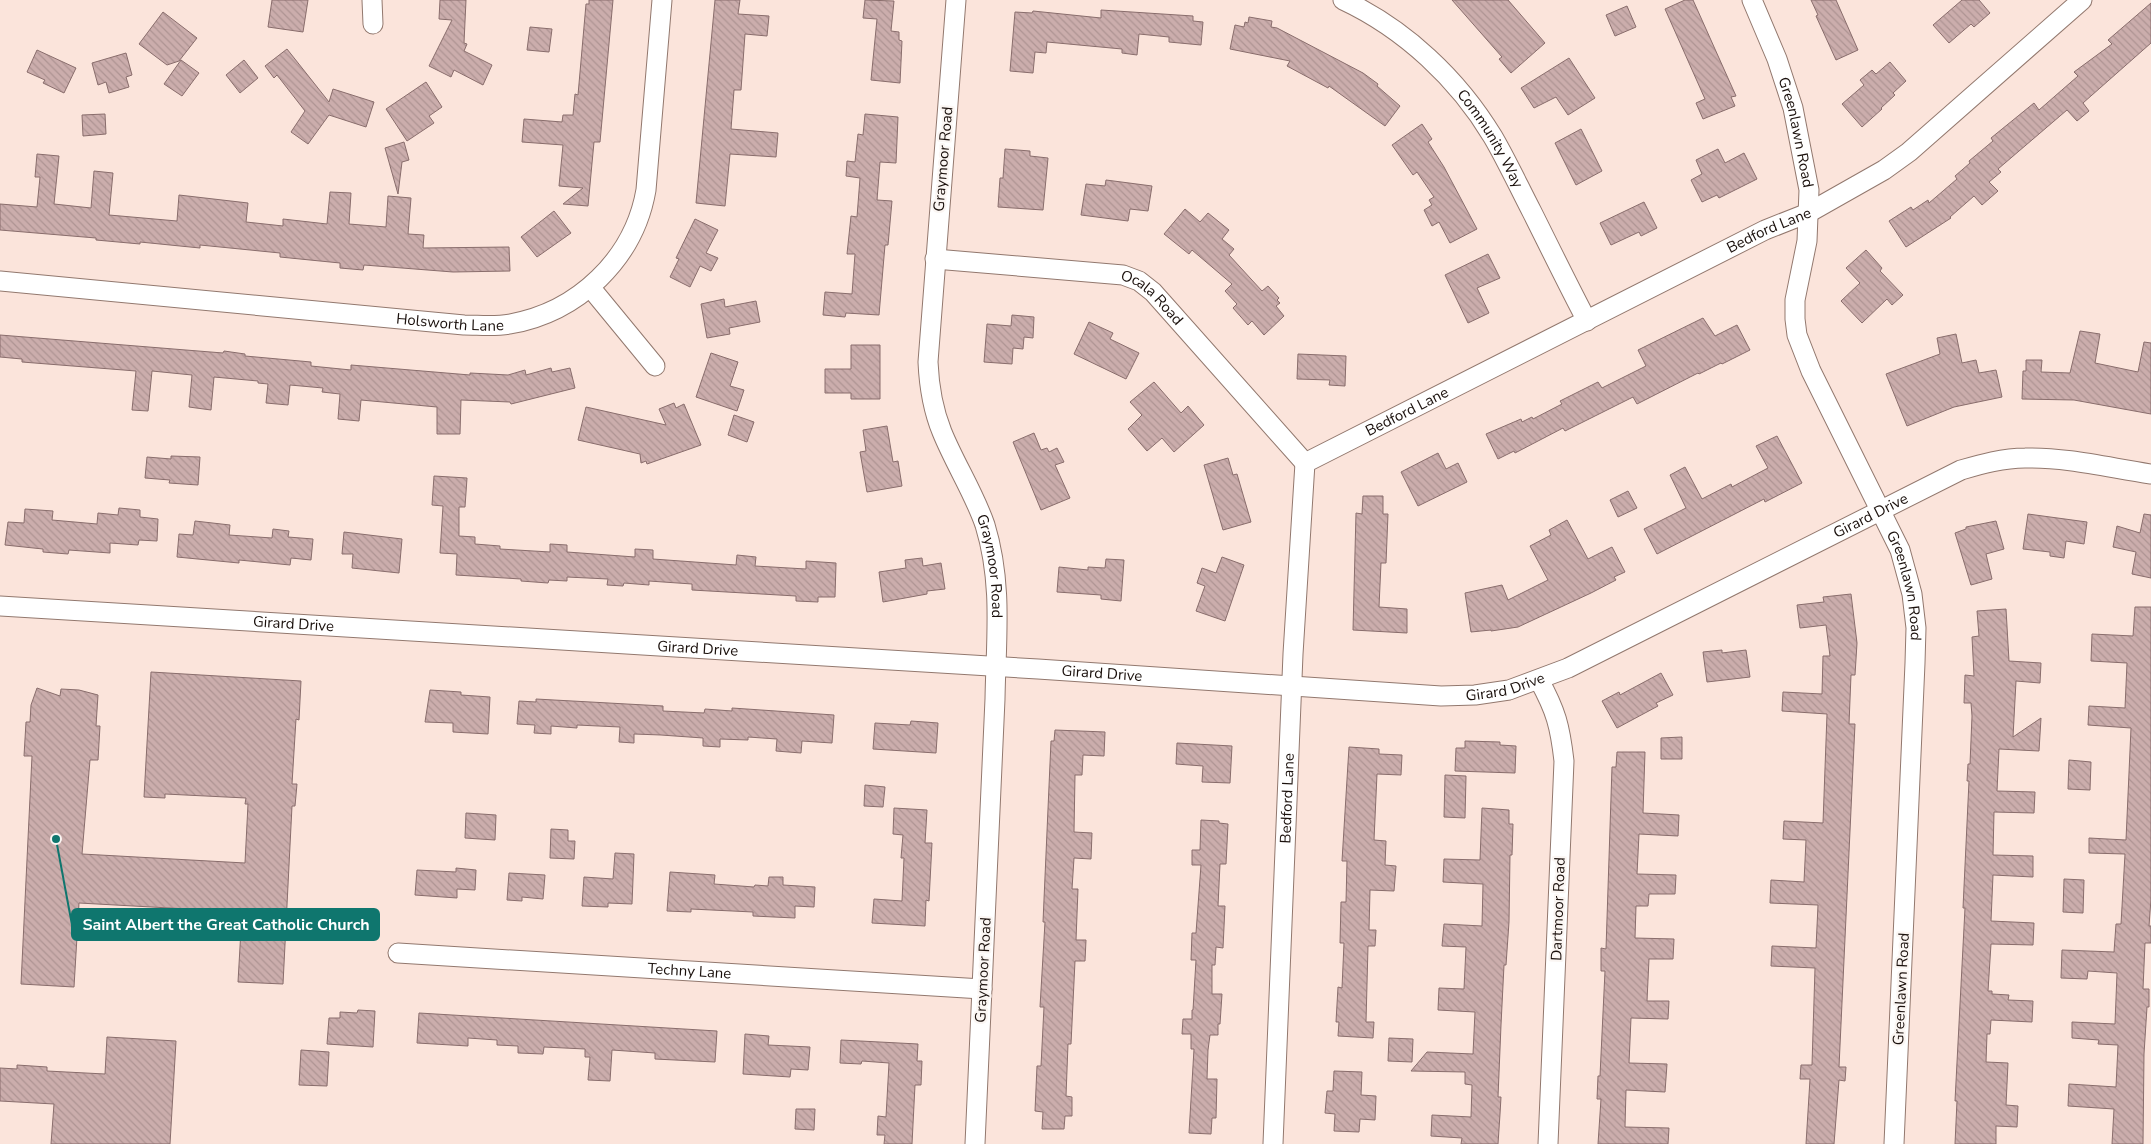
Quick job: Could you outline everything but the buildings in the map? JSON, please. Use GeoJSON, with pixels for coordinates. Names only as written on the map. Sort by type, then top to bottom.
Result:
{"type":"FeatureCollection","features":[{"type":"Feature","properties":{"kind":"street"},"geometry":{"type":"LineString","coordinates":[[372,0],[373,24]]}},
{"type":"Feature","properties":{"kind":"street","name":"Holsworth Lane"},"geometry":{"type":"LineString","coordinates":[[0,281],[454,324],[497,326],[527,320],[558,308],[590,287],[603,275],[617,257],[634,227],[643,203],[653,120],[662,0]]}},
{"type":"Feature","properties":{"kind":"street","name":"Graymoor Road"},"geometry":{"type":"LineString","coordinates":[[956,0],[929,330],[929,381],[941,431],[975,500],[985,526],[995,568],[999,614],[976,1144]]}},
{"type":"Feature","properties":{"kind":"street","name":"Community Way"},"geometry":{"type":"LineString","coordinates":[[1343,0],[1360,8],[1398,32],[1443,71],[1480,117],[1507,162],[1587,321]]}},
{"type":"Feature","properties":{"kind":"street","name":"Greenlawn Road"},"geometry":{"type":"LineString","coordinates":[[1752,0],[1777,59],[1793,108],[1810,190],[1807,241],[1795,300],[1797,335],[1811,371],[1900,550],[1912,594],[1916,628],[1894,1144]]}},
{"type":"Feature","properties":{"kind":"street","name":"Bedford Lane"},"geometry":{"type":"LineString","coordinates":[[1273,1144],[1304,463],[1764,230],[1808,213],[1884,170],[1909,152],[2082,0]]}},
{"type":"Feature","properties":{"kind":"street","name":"Ocala Road"},"geometry":{"type":"LineString","coordinates":[[935,259],[1123,275],[1139,281],[1153,292],[1304,463]]}},
{"type":"Feature","properties":{"kind":"street"},"geometry":{"type":"LineString","coordinates":[[590,287],[655,366]]}},
{"type":"Feature","properties":{"kind":"street","name":"Girard Drive"},"geometry":{"type":"LineString","coordinates":[[0,606],[1293,685],[1441,696],[1475,695],[1509,690],[1568,668],[1962,470],[1994,461],[2024,458],[2051,459],[2151,474]]}},
{"type":"Feature","properties":{"kind":"street","name":"Dartmoor Road"},"geometry":{"type":"LineString","coordinates":[[1539,680],[1554,706],[1560,730],[1564,762],[1548,1144]]}},
{"type":"Feature","properties":{"kind":"street","name":"Techny Lane"},"geometry":{"type":"LineString","coordinates":[[398,952],[982,989]]}},
{"type":"Feature","properties":{"kind":"place","name":"Saint Albert the Great Catholic Church"},"geometry":{"type":"Point","coordinates":[56,839]}}]}
